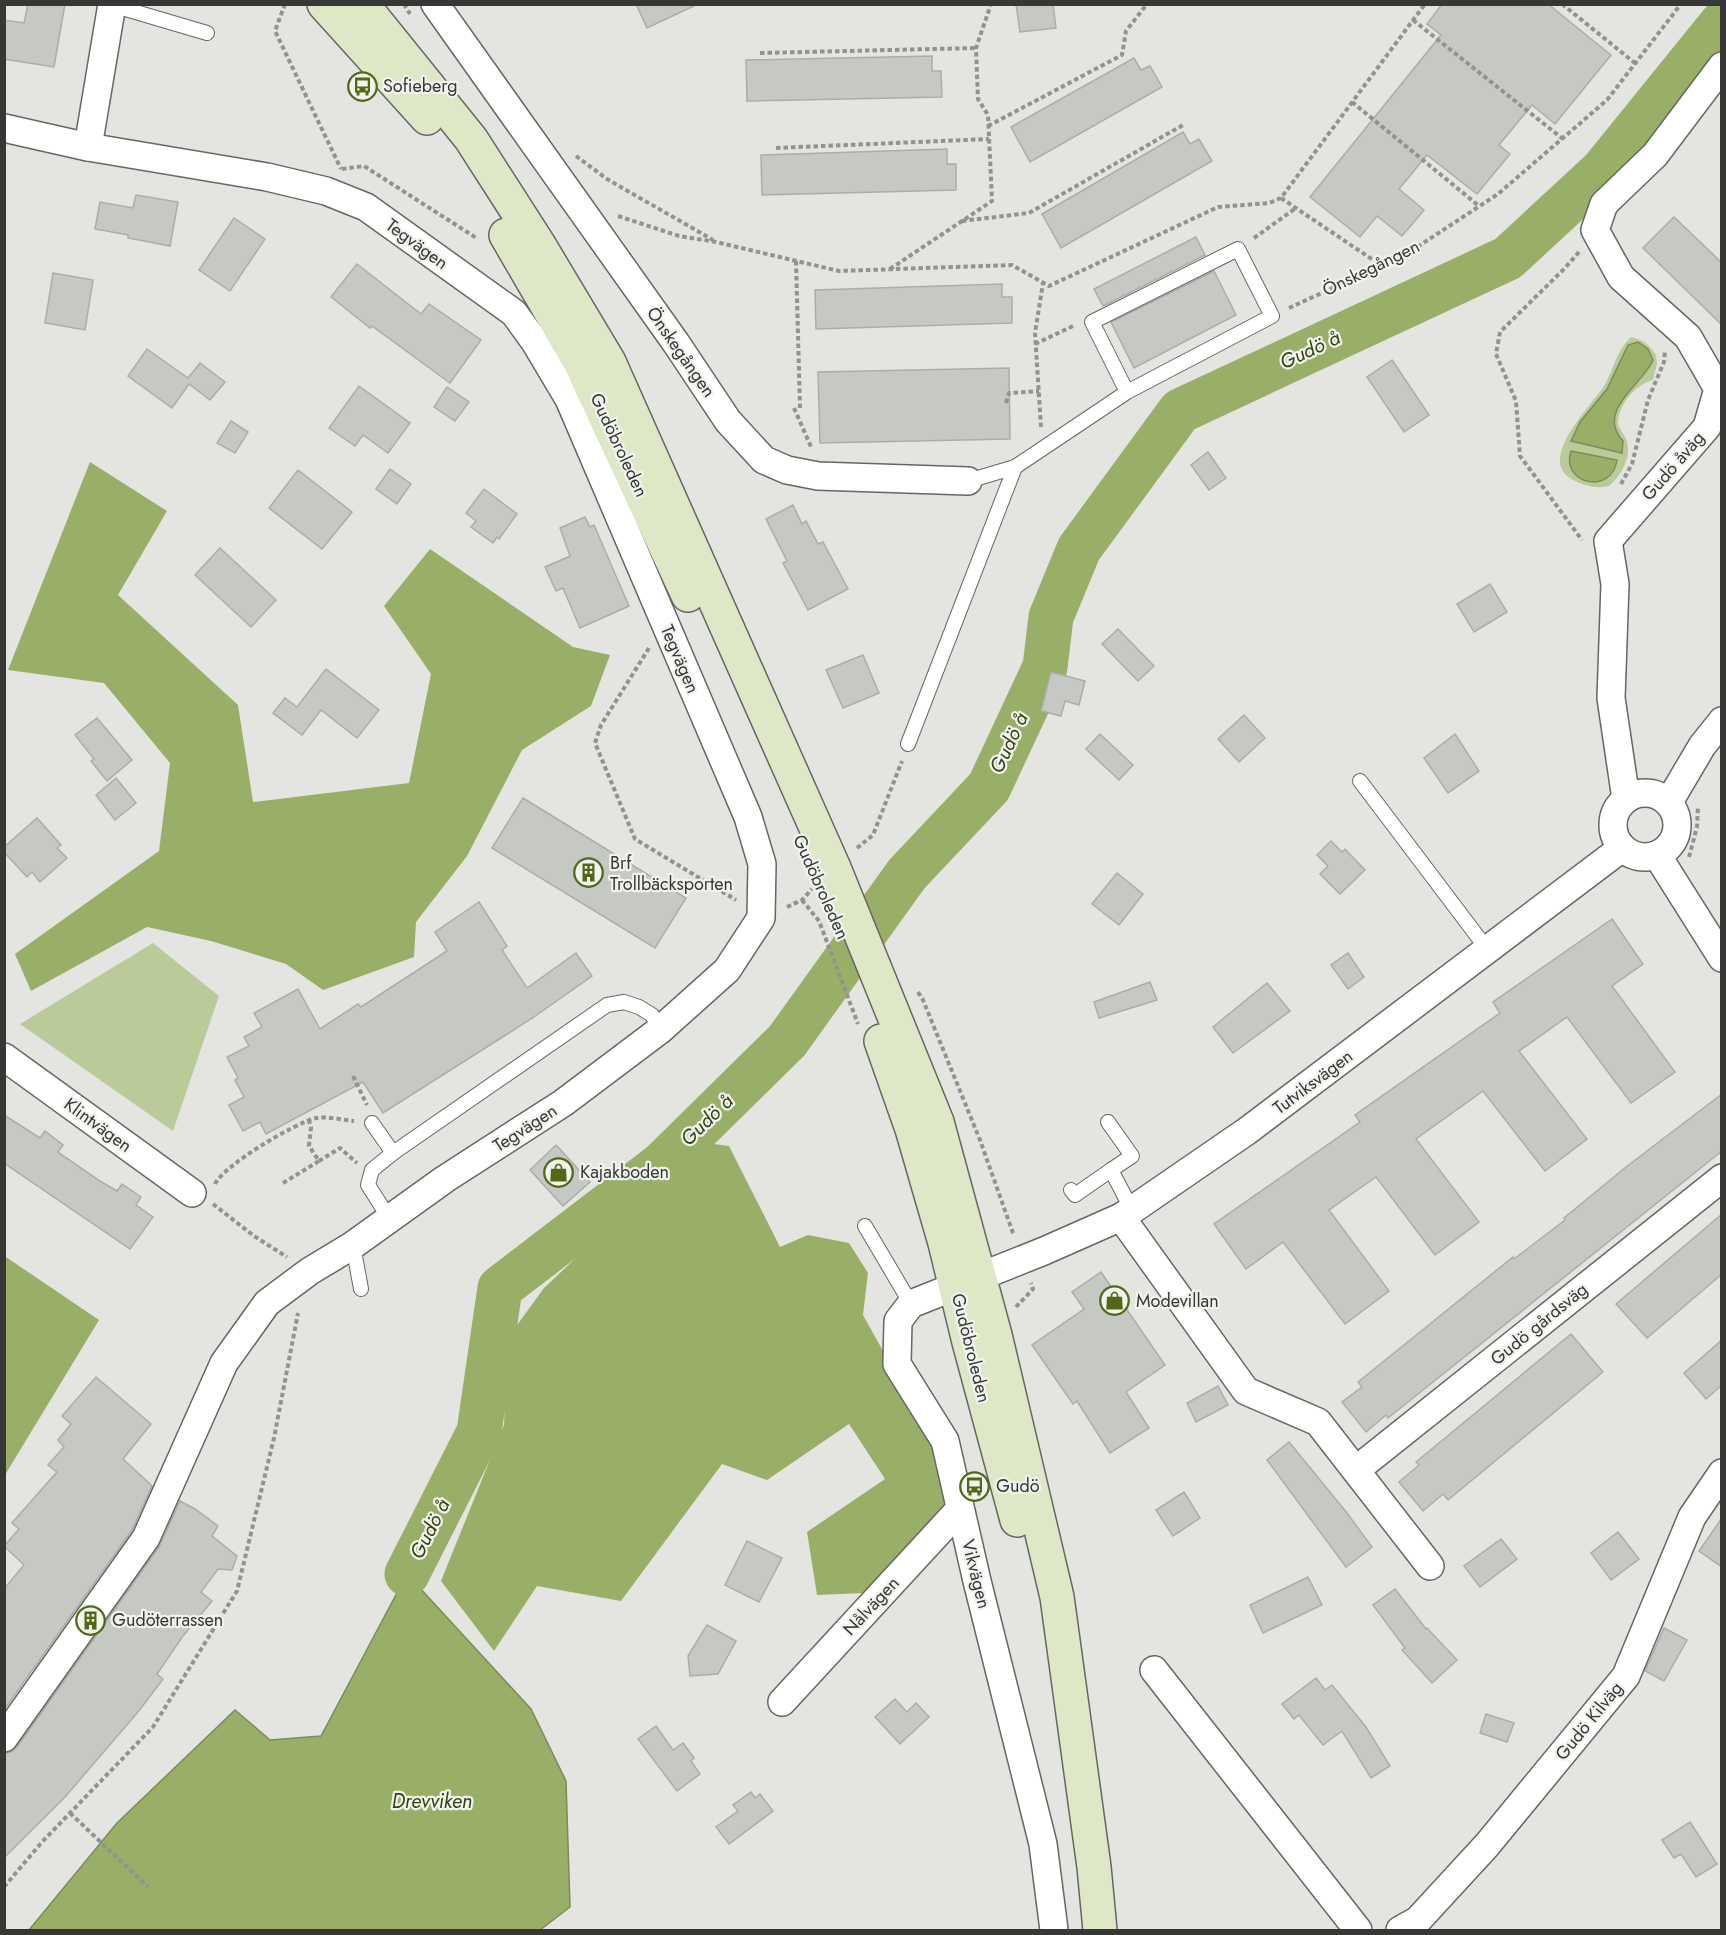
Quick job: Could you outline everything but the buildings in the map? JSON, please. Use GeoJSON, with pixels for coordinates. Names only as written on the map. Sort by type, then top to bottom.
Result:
{"type":"FeatureCollection","features":[{"type":"Feature","properties":{"kind":"main road","name":"Gudöbroleden"},"geometry":{"type":"LineString","coordinates":[[324,4],[457,150],[580,362],[824,905],[860,979],[967,1280],[969,1342],[1038,1597],[1094,1867],[1100,1930]]}},
{"type":"Feature","properties":{"kind":"main road","name":"Gudöbroleden"},"geometry":{"type":"LineString","coordinates":[[362,4],[471,139],[539,245],[609,362],[824,905]]}},
{"type":"Feature","properties":{"kind":"street","name":"Önskegången"},"geometry":{"type":"LineString","coordinates":[[435,4],[676,343],[728,421],[764,460],[787,470],[825,477],[968,481]]}},
{"type":"Feature","properties":{"kind":"street"},"geometry":{"type":"LineString","coordinates":[[88,147],[112,5]]}},
{"type":"Feature","properties":{"kind":"street"},"geometry":{"type":"LineString","coordinates":[[1595,230],[1604,204],[1655,155],[1722,66]]}},
{"type":"Feature","properties":{"kind":"street","name":"Tegvägen"},"geometry":{"type":"LineString","coordinates":[[4,129],[88,147],[267,177],[326,191],[366,207],[514,313],[535,342],[569,399],[748,817],[762,864],[761,918],[727,970],[660,1030],[451,1186],[389,1218],[353,1245],[310,1271]]}},
{"type":"Feature","properties":{"kind":"street","name":"Gudö åväg"},"geometry":{"type":"LineString","coordinates":[[1595,230],[1622,277],[1688,337],[1718,389],[1707,427],[1608,541],[1615,584],[1611,698],[1626,799]]}},
{"type":"Feature","properties":{"kind":"street"},"geometry":{"type":"LineString","coordinates":[[1688,337],[1722,370]]}},
{"type":"Feature","properties":{"kind":"street"},"geometry":{"type":"LineString","coordinates":[[1668,802],[1702,746],[1722,721]]}},
{"type":"Feature","properties":{"kind":"street"},"geometry":{"type":"LineString","coordinates":[[1646,793],[1658,795],[1668,802],[1675,813],[1678,826],[1675,838],[1668,848],[1657,855],[1645,858],[1632,855],[1622,848],[1615,837],[1612,825],[1615,812],[1626,799],[1633,795],[1646,793]]}},
{"type":"Feature","properties":{"kind":"street","name":"Tutviksvägen"},"geometry":{"type":"LineString","coordinates":[[967,1280],[1044,1251],[1126,1213],[1247,1131],[1622,848]]}},
{"type":"Feature","properties":{"kind":"street"},"geometry":{"type":"LineString","coordinates":[[1657,855],[1722,958]]}},
{"type":"Feature","properties":{"kind":"street","name":"Klintvägen"},"geometry":{"type":"LineString","coordinates":[[4,1057],[197,1195]]}},
{"type":"Feature","properties":{"kind":"street","name":"Gudö gårdsväg"},"geometry":{"type":"LineString","coordinates":[[1356,1470],[1722,1178]]}},
{"type":"Feature","properties":{"kind":"street"},"geometry":{"type":"LineString","coordinates":[[1126,1213],[1246,1391],[1318,1422],[1430,1566]]}},
{"type":"Feature","properties":{"kind":"street"},"geometry":{"type":"LineString","coordinates":[[4,1738],[146,1538],[224,1363],[263,1300],[310,1271]]}},
{"type":"Feature","properties":{"kind":"street"},"geometry":{"type":"LineString","coordinates":[[911,1304],[967,1280]]}},
{"type":"Feature","properties":{"kind":"street","name":"Vikvägen"},"geometry":{"type":"LineString","coordinates":[[911,1304],[898,1322],[897,1364],[945,1441],[1043,1844],[1054,1930]]}},
{"type":"Feature","properties":{"kind":"street","name":"Gudö Kilväg"},"geometry":{"type":"LineString","coordinates":[[1400,1930],[1418,1920],[1487,1845],[1626,1676],[1692,1516],[1722,1473]]}},
{"type":"Feature","properties":{"kind":"street","name":"Nålvägen"},"geometry":{"type":"LineString","coordinates":[[782,1702],[960,1509]]}},
{"type":"Feature","properties":{"kind":"street"},"geometry":{"type":"LineString","coordinates":[[1154,1670],[1358,1930]]}},
{"type":"Feature","properties":{"kind":"lane"},"geometry":{"type":"LineString","coordinates":[[112,5],[207,33]]}},
{"type":"Feature","properties":{"kind":"lane"},"geometry":{"type":"LineString","coordinates":[[1127,392],[1092,322],[1238,249],[1272,316]]}},
{"type":"Feature","properties":{"kind":"lane","name":"Önskegången"},"geometry":{"type":"LineString","coordinates":[[968,481],[1015,467],[1127,392],[1272,316]]}},
{"type":"Feature","properties":{"kind":"lane"},"geometry":{"type":"LineString","coordinates":[[908,744],[1015,467]]}},
{"type":"Feature","properties":{"kind":"lane"},"geometry":{"type":"LineString","coordinates":[[1360,781],[1487,949]]}},
{"type":"Feature","properties":{"kind":"lane"},"geometry":{"type":"LineString","coordinates":[[389,1218],[368,1185],[372,1170],[393,1153],[607,1005],[624,1002],[639,1007],[652,1015],[660,1030]]}},
{"type":"Feature","properties":{"kind":"lane"},"geometry":{"type":"LineString","coordinates":[[1071,1190],[1075,1195],[1132,1156],[1108,1122]]}},
{"type":"Feature","properties":{"kind":"lane"},"geometry":{"type":"LineString","coordinates":[[372,1123],[393,1153]]}},
{"type":"Feature","properties":{"kind":"lane"},"geometry":{"type":"LineString","coordinates":[[1110,1170],[1126,1213]]}},
{"type":"Feature","properties":{"kind":"lane"},"geometry":{"type":"LineString","coordinates":[[864,1226],[911,1304]]}},
{"type":"Feature","properties":{"kind":"lane"},"geometry":{"type":"LineString","coordinates":[[353,1245],[361,1289]]}},
{"type":"Feature","properties":{"kind":"path"},"geometry":{"type":"LineString","coordinates":[[285,4],[275,32],[341,169]]}},
{"type":"Feature","properties":{"kind":"path"},"geometry":{"type":"LineString","coordinates":[[889,269],[992,201],[988,115],[978,99],[976,48],[991,4]]}},
{"type":"Feature","properties":{"kind":"path"},"geometry":{"type":"LineString","coordinates":[[988,126],[1122,55],[1126,31],[1147,4]]}},
{"type":"Feature","properties":{"kind":"path"},"geometry":{"type":"LineString","coordinates":[[614,215],[679,236],[716,242],[839,271],[1012,265],[1048,286],[1218,207],[1269,203],[1281,198],[1425,4]]}},
{"type":"Feature","properties":{"kind":"path"},"geometry":{"type":"LineString","coordinates":[[1562,4],[1636,64]]}},
{"type":"Feature","properties":{"kind":"path","name":"Önskegången"},"geometry":{"type":"LineString","coordinates":[[1272,316],[1405,255],[1498,194],[1608,100],[1681,4]]}},
{"type":"Feature","properties":{"kind":"path"},"geometry":{"type":"LineString","coordinates":[[1413,20],[1563,139]]}},
{"type":"Feature","properties":{"kind":"path"},"geometry":{"type":"LineString","coordinates":[[760,53],[976,48]]}},
{"type":"Feature","properties":{"kind":"path"},"geometry":{"type":"LineString","coordinates":[[1352,102],[1479,207]]}},
{"type":"Feature","properties":{"kind":"path"},"geometry":{"type":"LineString","coordinates":[[961,221],[1029,213],[1183,125]]}},
{"type":"Feature","properties":{"kind":"path"},"geometry":{"type":"LineString","coordinates":[[776,148],[989,140]]}},
{"type":"Feature","properties":{"kind":"path"},"geometry":{"type":"LineString","coordinates":[[569,150],[607,179],[716,242]]}},
{"type":"Feature","properties":{"kind":"path"},"geometry":{"type":"LineString","coordinates":[[326,191],[341,169],[364,166],[477,239],[488,239]]}},
{"type":"Feature","properties":{"kind":"path"},"geometry":{"type":"LineString","coordinates":[[1281,198],[1382,266]]}},
{"type":"Feature","properties":{"kind":"path"},"geometry":{"type":"LineString","coordinates":[[1238,249],[1296,208]]}},
{"type":"Feature","properties":{"kind":"path"},"geometry":{"type":"LineString","coordinates":[[1588,548],[1520,456],[1516,401],[1496,354],[1500,332],[1565,268],[1595,230]]}},
{"type":"Feature","properties":{"kind":"path"},"geometry":{"type":"LineString","coordinates":[[796,261],[800,408]]}},
{"type":"Feature","properties":{"kind":"path"},"geometry":{"type":"LineString","coordinates":[[1043,283],[1035,333],[1043,448]]}},
{"type":"Feature","properties":{"kind":"path"},"geometry":{"type":"LineString","coordinates":[[1620,485],[1632,464],[1648,400],[1665,362],[1665,316]]}},
{"type":"Feature","properties":{"kind":"path"},"geometry":{"type":"LineString","coordinates":[[1035,344],[1078,324],[1092,322]]}},
{"type":"Feature","properties":{"kind":"path"},"geometry":{"type":"LineString","coordinates":[[1006,403],[1009,393],[1039,392]]}},
{"type":"Feature","properties":{"kind":"path"},"geometry":{"type":"LineString","coordinates":[[794,408],[825,477]]}},
{"type":"Feature","properties":{"kind":"path"},"geometry":{"type":"LineString","coordinates":[[653,641],[602,725],[595,743],[635,839],[718,890]]}},
{"type":"Feature","properties":{"kind":"path"},"geometry":{"type":"LineString","coordinates":[[1688,860],[1697,827],[1698,805]]}},
{"type":"Feature","properties":{"kind":"path"},"geometry":{"type":"LineString","coordinates":[[824,905],[860,979]]}},
{"type":"Feature","properties":{"kind":"path"},"geometry":{"type":"LineString","coordinates":[[197,1195],[212,1190],[218,1179],[268,1141],[309,1121],[319,1118],[372,1123],[369,1109],[353,1076]]}},
{"type":"Feature","properties":{"kind":"path"},"geometry":{"type":"LineString","coordinates":[[309,1121],[311,1127],[309,1146],[319,1161]]}},
{"type":"Feature","properties":{"kind":"path"},"geometry":{"type":"LineString","coordinates":[[283,1183],[340,1148],[346,1152],[348,1157],[363,1167]]}},
{"type":"Feature","properties":{"kind":"path"},"geometry":{"type":"LineString","coordinates":[[4,1887],[42,1842],[153,1727],[237,1591],[274,1438],[297,1318],[310,1271],[254,1236],[197,1195]]}},
{"type":"Feature","properties":{"kind":"path"},"geometry":{"type":"LineString","coordinates":[[70,1813],[148,1887]]}},
{"type":"Feature","properties":{"kind":"shaded area"},"geometry":{"type":"Polygon","coordinates":[[[1631,337],[1635,338],[1645,343],[1656,355],[1657,364],[1653,380],[1635,390],[1625,402],[1619,415],[1618,424],[1628,445],[1628,452],[1625,465],[1618,477],[1609,486],[1586,485],[1573,480],[1563,471],[1560,460],[1563,446],[1579,419],[1604,386],[1626,342],[1631,337]],[[1615,373],[1572,441],[1622,453],[1623,441],[1615,424],[1615,416],[1622,399],[1641,380],[1615,373]],[[1571,451],[1609,478],[1617,465],[1617,460],[1571,451]]]}},
{"type":"Feature","properties":{"kind":"shaded area"},"geometry":{"type":"Polygon","coordinates":[[[153,943],[219,996],[173,1131],[20,1024],[153,943]]]}},
{"type":"Feature","properties":{"kind":"green space"},"geometry":{"type":"Polygon","coordinates":[[[90,462],[167,511],[118,595],[238,705],[253,802],[409,783],[431,674],[384,606],[430,549],[573,647],[610,655],[591,706],[522,750],[467,856],[416,922],[414,957],[323,990],[286,964],[211,941],[147,927],[31,991],[15,954],[159,851],[170,763],[104,683],[8,670],[90,462]]]}},
{"type":"Feature","properties":{"kind":"green space"},"geometry":{"type":"Polygon","coordinates":[[[699,1142],[729,1146],[780,1247],[808,1235],[849,1243],[868,1273],[863,1315],[932,1439],[946,1505],[864,1593],[817,1595],[807,1532],[885,1479],[849,1424],[767,1480],[722,1464],[621,1601],[537,1586],[494,1651],[441,1581],[504,1425],[507,1339],[544,1288],[699,1142]]]}},
{"type":"Feature","properties":{"kind":"green space"},"geometry":{"type":"Polygon","coordinates":[[[6,1257],[99,1320],[5,1475],[4,1260],[6,1257]]]}},
{"type":"Feature","properties":{"kind":"water"},"geometry":{"type":"Polygon","coordinates":[[[1638,342],[1648,349],[1653,360],[1624,398],[1614,419],[1616,430],[1623,441],[1622,453],[1571,441],[1580,422],[1607,389],[1628,345],[1638,342]]]}},
{"type":"Feature","properties":{"kind":"water"},"geometry":{"type":"Polygon","coordinates":[[[1571,451],[1617,460],[1613,471],[1606,478],[1597,482],[1588,481],[1579,478],[1573,471],[1570,462],[1571,451]]]}},
{"type":"Feature","properties":{"kind":"water","name":"Drevviken"},"geometry":{"type":"Polygon","coordinates":[[[407,1574],[531,1709],[566,1781],[570,1907],[540,1930],[29,1930],[117,1823],[235,1710],[270,1740],[321,1736],[407,1574]]]}},
{"type":"Feature","properties":{"kind":"waterway","name":"Gudö å"},"geometry":{"type":"LineString","coordinates":[[407,1574],[479,1432],[500,1288],[662,1164],[787,1041],[907,874],[989,787],[1045,667],[1051,617],[1079,549],[1180,411],[1508,258],[1603,170],[1722,23]]}},
{"type":"Feature","properties":{"kind":"place","name":"Sofieberg"},"geometry":{"type":"Point","coordinates":[362,86]}},
{"type":"Feature","properties":{"kind":"place","name":"Brf Trollbäcksporten"},"geometry":{"type":"Point","coordinates":[589,873]}},
{"type":"Feature","properties":{"kind":"place","name":"Kajakboden"},"geometry":{"type":"Point","coordinates":[559,1172]}},
{"type":"Feature","properties":{"kind":"place","name":"Modevillan"},"geometry":{"type":"Point","coordinates":[1115,1301]}},
{"type":"Feature","properties":{"kind":"place","name":"Gudö"},"geometry":{"type":"Point","coordinates":[975,1486]}},
{"type":"Feature","properties":{"kind":"place","name":"Gudöterrassen"},"geometry":{"type":"Point","coordinates":[91,1620]}}]}
